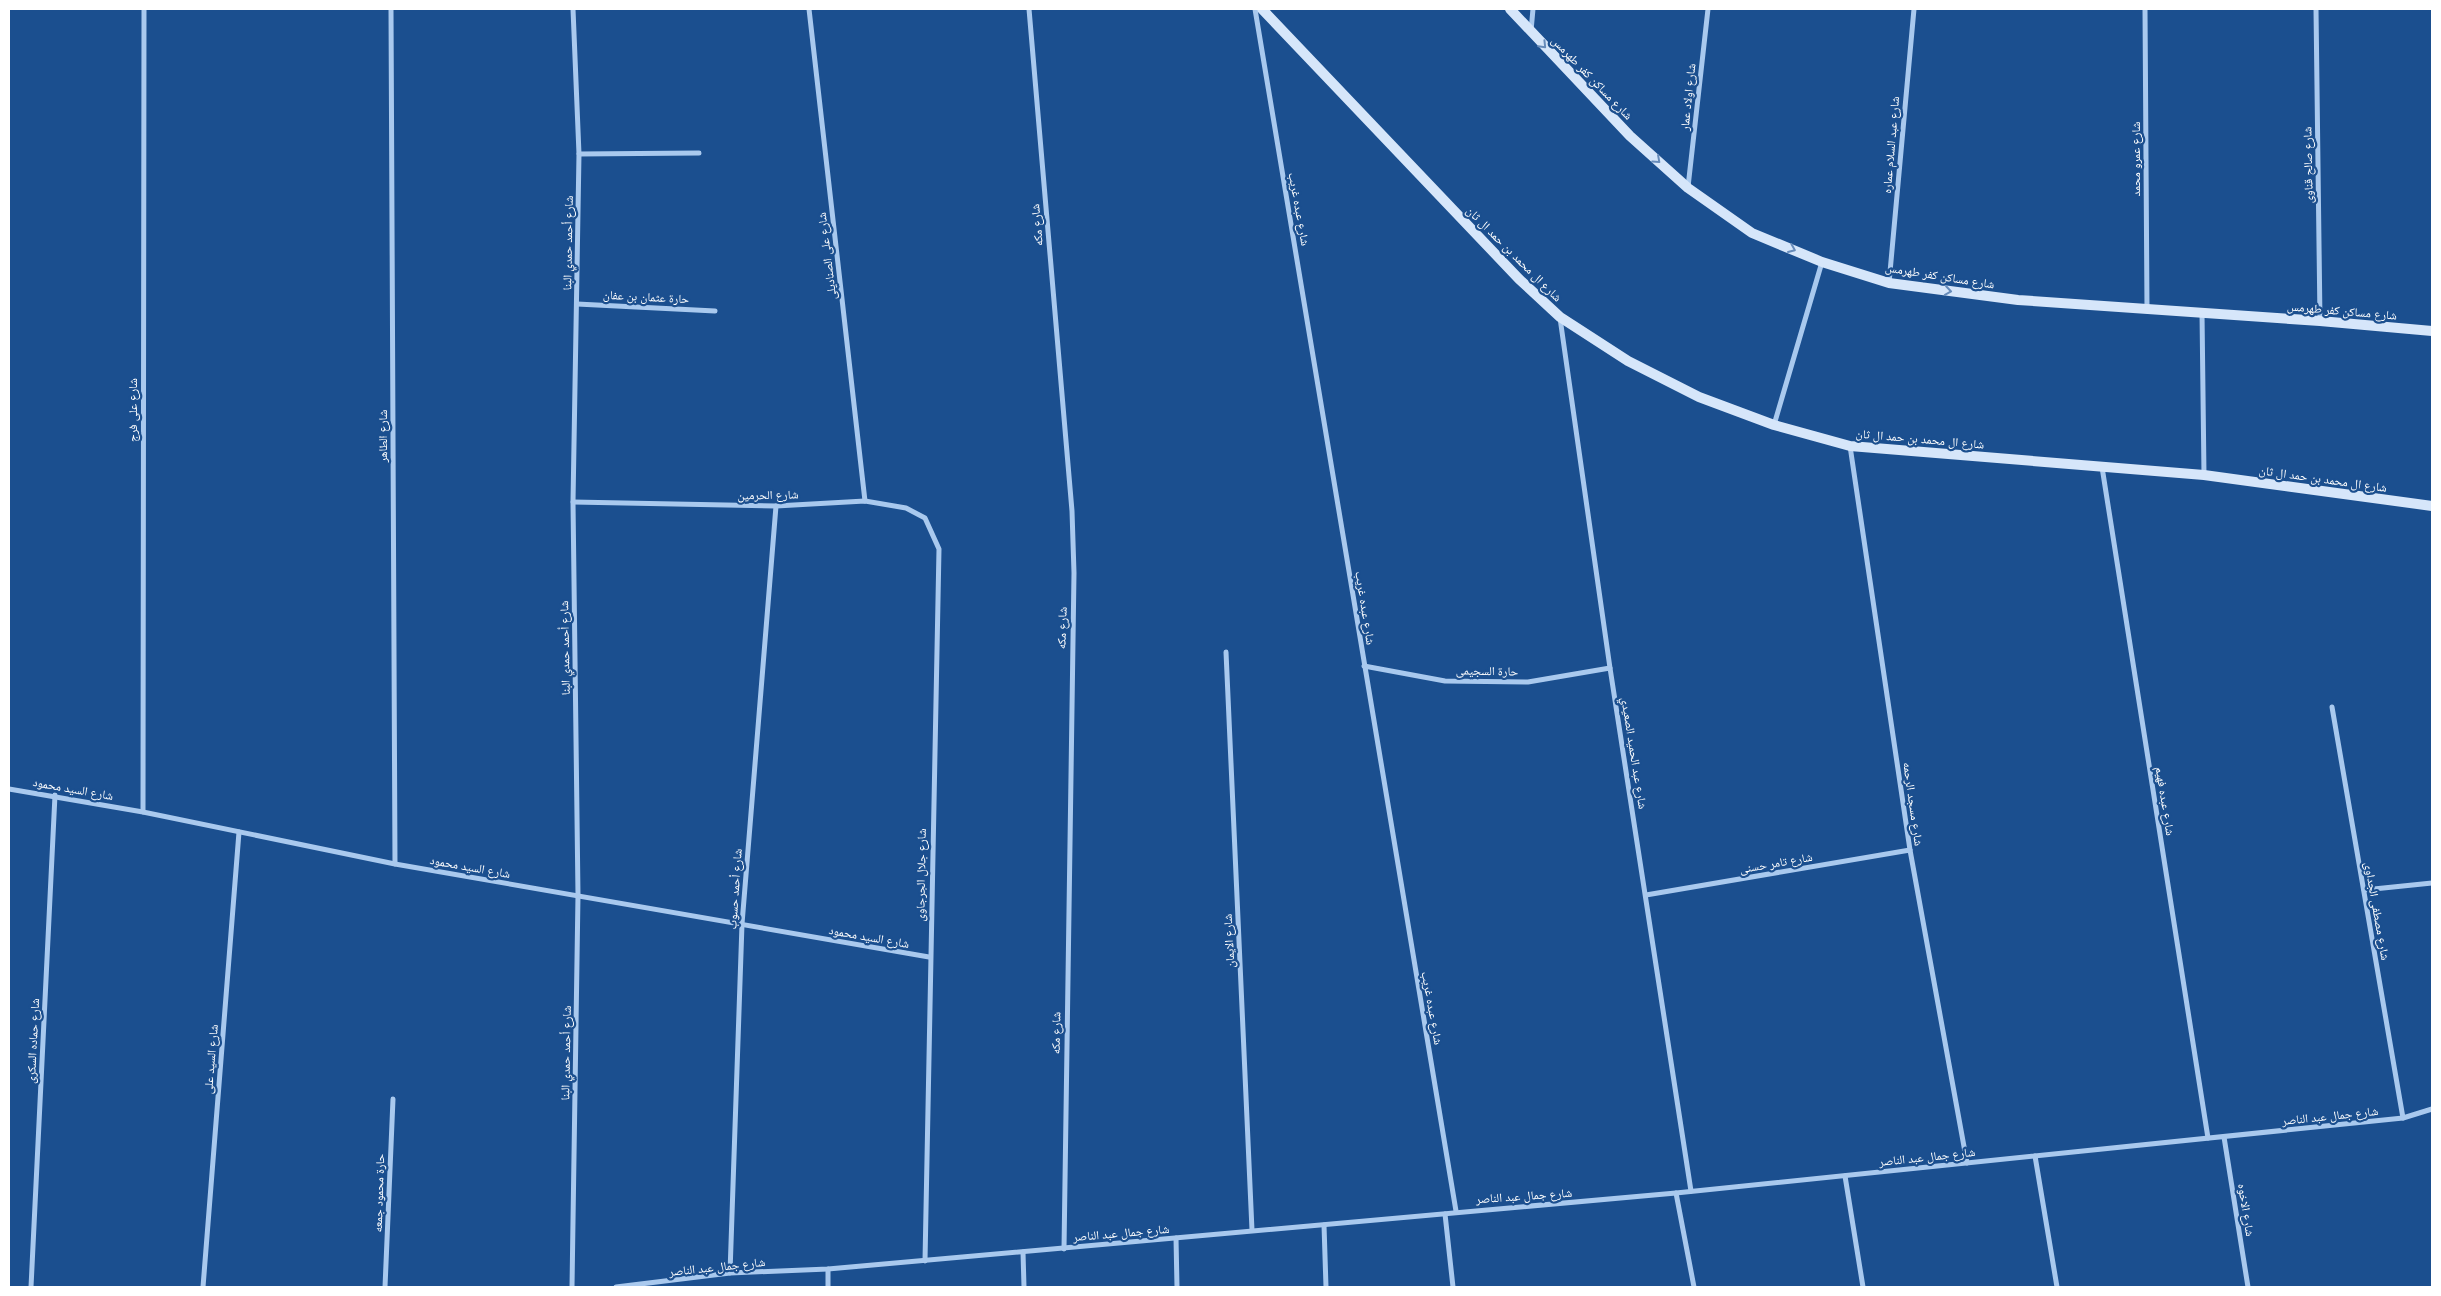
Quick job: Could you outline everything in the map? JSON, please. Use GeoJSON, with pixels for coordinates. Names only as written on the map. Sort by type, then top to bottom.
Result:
{"type":"FeatureCollection","features":[{"type":"Feature","properties":{"kind":"street","name":"شارع على فرج"},"geometry":{"type":"LineString","coordinates":[[143,812],[144,9]]}},
{"type":"Feature","properties":{"kind":"street","name":"شارع الطاهر"},"geometry":{"type":"LineString","coordinates":[[391,9],[395,864]]}},
{"type":"Feature","properties":{"kind":"street","name":"شارع أحمد حمدي البنا"},"geometry":{"type":"LineString","coordinates":[[572,1287],[578,895],[573,502],[579,154],[573,9]]}},
{"type":"Feature","properties":{"kind":"street","name":"شارع على الصناديلى"},"geometry":{"type":"LineString","coordinates":[[809,9],[866,501]]}},
{"type":"Feature","properties":{"kind":"street","name":"شارع مكه"},"geometry":{"type":"LineString","coordinates":[[1029,9],[1072,511],[1074,573],[1064,1249]]}},
{"type":"Feature","properties":{"kind":"street","name":"شارع عبده غريب"},"geometry":{"type":"LineString","coordinates":[[1255,9],[1456,1211]]}},
{"type":"Feature","properties":{"kind":"street","name":"شارع ال محمد بن حمد ال ثان"},"geometry":{"type":"LineString","coordinates":[[1262,9],[1518,280],[1560,317],[1646,370],[1699,396],[1774,425],[1850,446],[2204,475],[2432,506]]}},
{"type":"Feature","properties":{"kind":"street","name":"شارع مساكن كفر طهرمس"},"geometry":{"type":"LineString","coordinates":[[1510,9],[1630,136],[1688,188],[1752,233],[1822,262],[1889,283],[2018,300],[2320,321],[2432,332]]}},
{"type":"Feature","properties":{"kind":"street"},"geometry":{"type":"LineString","coordinates":[[1531,32],[1533,9]]}},
{"type":"Feature","properties":{"kind":"street","name":"شارع اولاد عمار"},"geometry":{"type":"LineString","coordinates":[[1688,188],[1708,9]]}},
{"type":"Feature","properties":{"kind":"street","name":"شارع عبد السلام عماره"},"geometry":{"type":"LineString","coordinates":[[1889,283],[1914,9]]}},
{"type":"Feature","properties":{"kind":"street","name":"شارع عمرو محمد"},"geometry":{"type":"LineString","coordinates":[[2145,9],[2146,309]]}},
{"type":"Feature","properties":{"kind":"street","name":"شارع صالح قناوى"},"geometry":{"type":"LineString","coordinates":[[2316,9],[2320,321]]}},
{"type":"Feature","properties":{"kind":"street"},"geometry":{"type":"LineString","coordinates":[[579,154],[699,153]]}},
{"type":"Feature","properties":{"kind":"street"},"geometry":{"type":"LineString","coordinates":[[1774,425],[1822,262]]}},
{"type":"Feature","properties":{"kind":"street","name":"حارة عثمان بن عفان"},"geometry":{"type":"LineString","coordinates":[[577,304],[714,311]]}},
{"type":"Feature","properties":{"kind":"street"},"geometry":{"type":"LineString","coordinates":[[2202,313],[2204,475]]}},
{"type":"Feature","properties":{"kind":"street","name":"شارع عبد الحميد الصعيدي"},"geometry":{"type":"LineString","coordinates":[[1560,317],[1610,668],[1691,1191]]}},
{"type":"Feature","properties":{"kind":"street","name":"شارع مسجد الرحمه"},"geometry":{"type":"LineString","coordinates":[[1850,446],[1910,850],[1967,1164]]}},
{"type":"Feature","properties":{"kind":"street","name":"شارع عبده فهيم"},"geometry":{"type":"LineString","coordinates":[[2102,467],[2208,1138]]}},
{"type":"Feature","properties":{"kind":"street","name":"شارع الحرمين"},"geometry":{"type":"LineString","coordinates":[[573,502],[776,506],[866,501],[906,508],[925,518],[939,549]]}},
{"type":"Feature","properties":{"kind":"street","name":"شارع أحمد حسوب"},"geometry":{"type":"LineString","coordinates":[[730,1273],[742,924],[776,506]]}},
{"type":"Feature","properties":{"kind":"street","name":"شارع جلال الجرجاوى"},"geometry":{"type":"LineString","coordinates":[[925,1261],[939,549]]}},
{"type":"Feature","properties":{"kind":"street","name":"شارع الايمان"},"geometry":{"type":"LineString","coordinates":[[1226,652],[1252,1230]]}},
{"type":"Feature","properties":{"kind":"street","name":"حارة السجيمى"},"geometry":{"type":"LineString","coordinates":[[1364,666],[1445,681],[1528,682],[1610,668]]}},
{"type":"Feature","properties":{"kind":"street","name":"شارع مصطفى الجداوى"},"geometry":{"type":"LineString","coordinates":[[2332,707],[2403,1118]]}},
{"type":"Feature","properties":{"kind":"street","name":"شارع السيد محمود"},"geometry":{"type":"LineString","coordinates":[[9,789],[55,795],[143,812],[395,864],[930,957]]}},
{"type":"Feature","properties":{"kind":"street","name":"شارع حماده السكرى"},"geometry":{"type":"LineString","coordinates":[[31,1287],[55,795]]}},
{"type":"Feature","properties":{"kind":"street","name":"شارع السيد على"},"geometry":{"type":"LineString","coordinates":[[203,1287],[239,832]]}},
{"type":"Feature","properties":{"kind":"street","name":"شارع تامر حسنى"},"geometry":{"type":"LineString","coordinates":[[1646,895],[1910,850]]}},
{"type":"Feature","properties":{"kind":"street"},"geometry":{"type":"LineString","coordinates":[[2364,890],[2432,883]]}},
{"type":"Feature","properties":{"kind":"street","name":"حارة محمود جمعه"},"geometry":{"type":"LineString","coordinates":[[385,1287],[393,1099]]}},
{"type":"Feature","properties":{"kind":"street","name":"شارع جمال عبد الناصر"},"geometry":{"type":"LineString","coordinates":[[616,1287],[648,1286],[730,1273],[828,1269],[925,1261],[1445,1214],[1456,1211],[1676,1193],[2403,1118],[2432,1109]]}},
{"type":"Feature","properties":{"kind":"street","name":"شارع الاخوه"},"geometry":{"type":"LineString","coordinates":[[2224,1137],[2248,1287]]}},
{"type":"Feature","properties":{"kind":"street"},"geometry":{"type":"LineString","coordinates":[[2034,1156],[2057,1287]]}},
{"type":"Feature","properties":{"kind":"street"},"geometry":{"type":"LineString","coordinates":[[1845,1176],[1863,1287]]}},
{"type":"Feature","properties":{"kind":"street"},"geometry":{"type":"LineString","coordinates":[[1676,1193],[1694,1287]]}},
{"type":"Feature","properties":{"kind":"street"},"geometry":{"type":"LineString","coordinates":[[1445,1214],[1453,1287]]}},
{"type":"Feature","properties":{"kind":"street"},"geometry":{"type":"LineString","coordinates":[[1324,1225],[1326,1287]]}},
{"type":"Feature","properties":{"kind":"street"},"geometry":{"type":"LineString","coordinates":[[1176,1238],[1177,1287]]}},
{"type":"Feature","properties":{"kind":"street"},"geometry":{"type":"LineString","coordinates":[[1023,1252],[1024,1287]]}},
{"type":"Feature","properties":{"kind":"street"},"geometry":{"type":"LineString","coordinates":[[828,1269],[828,1287]]}}]}
